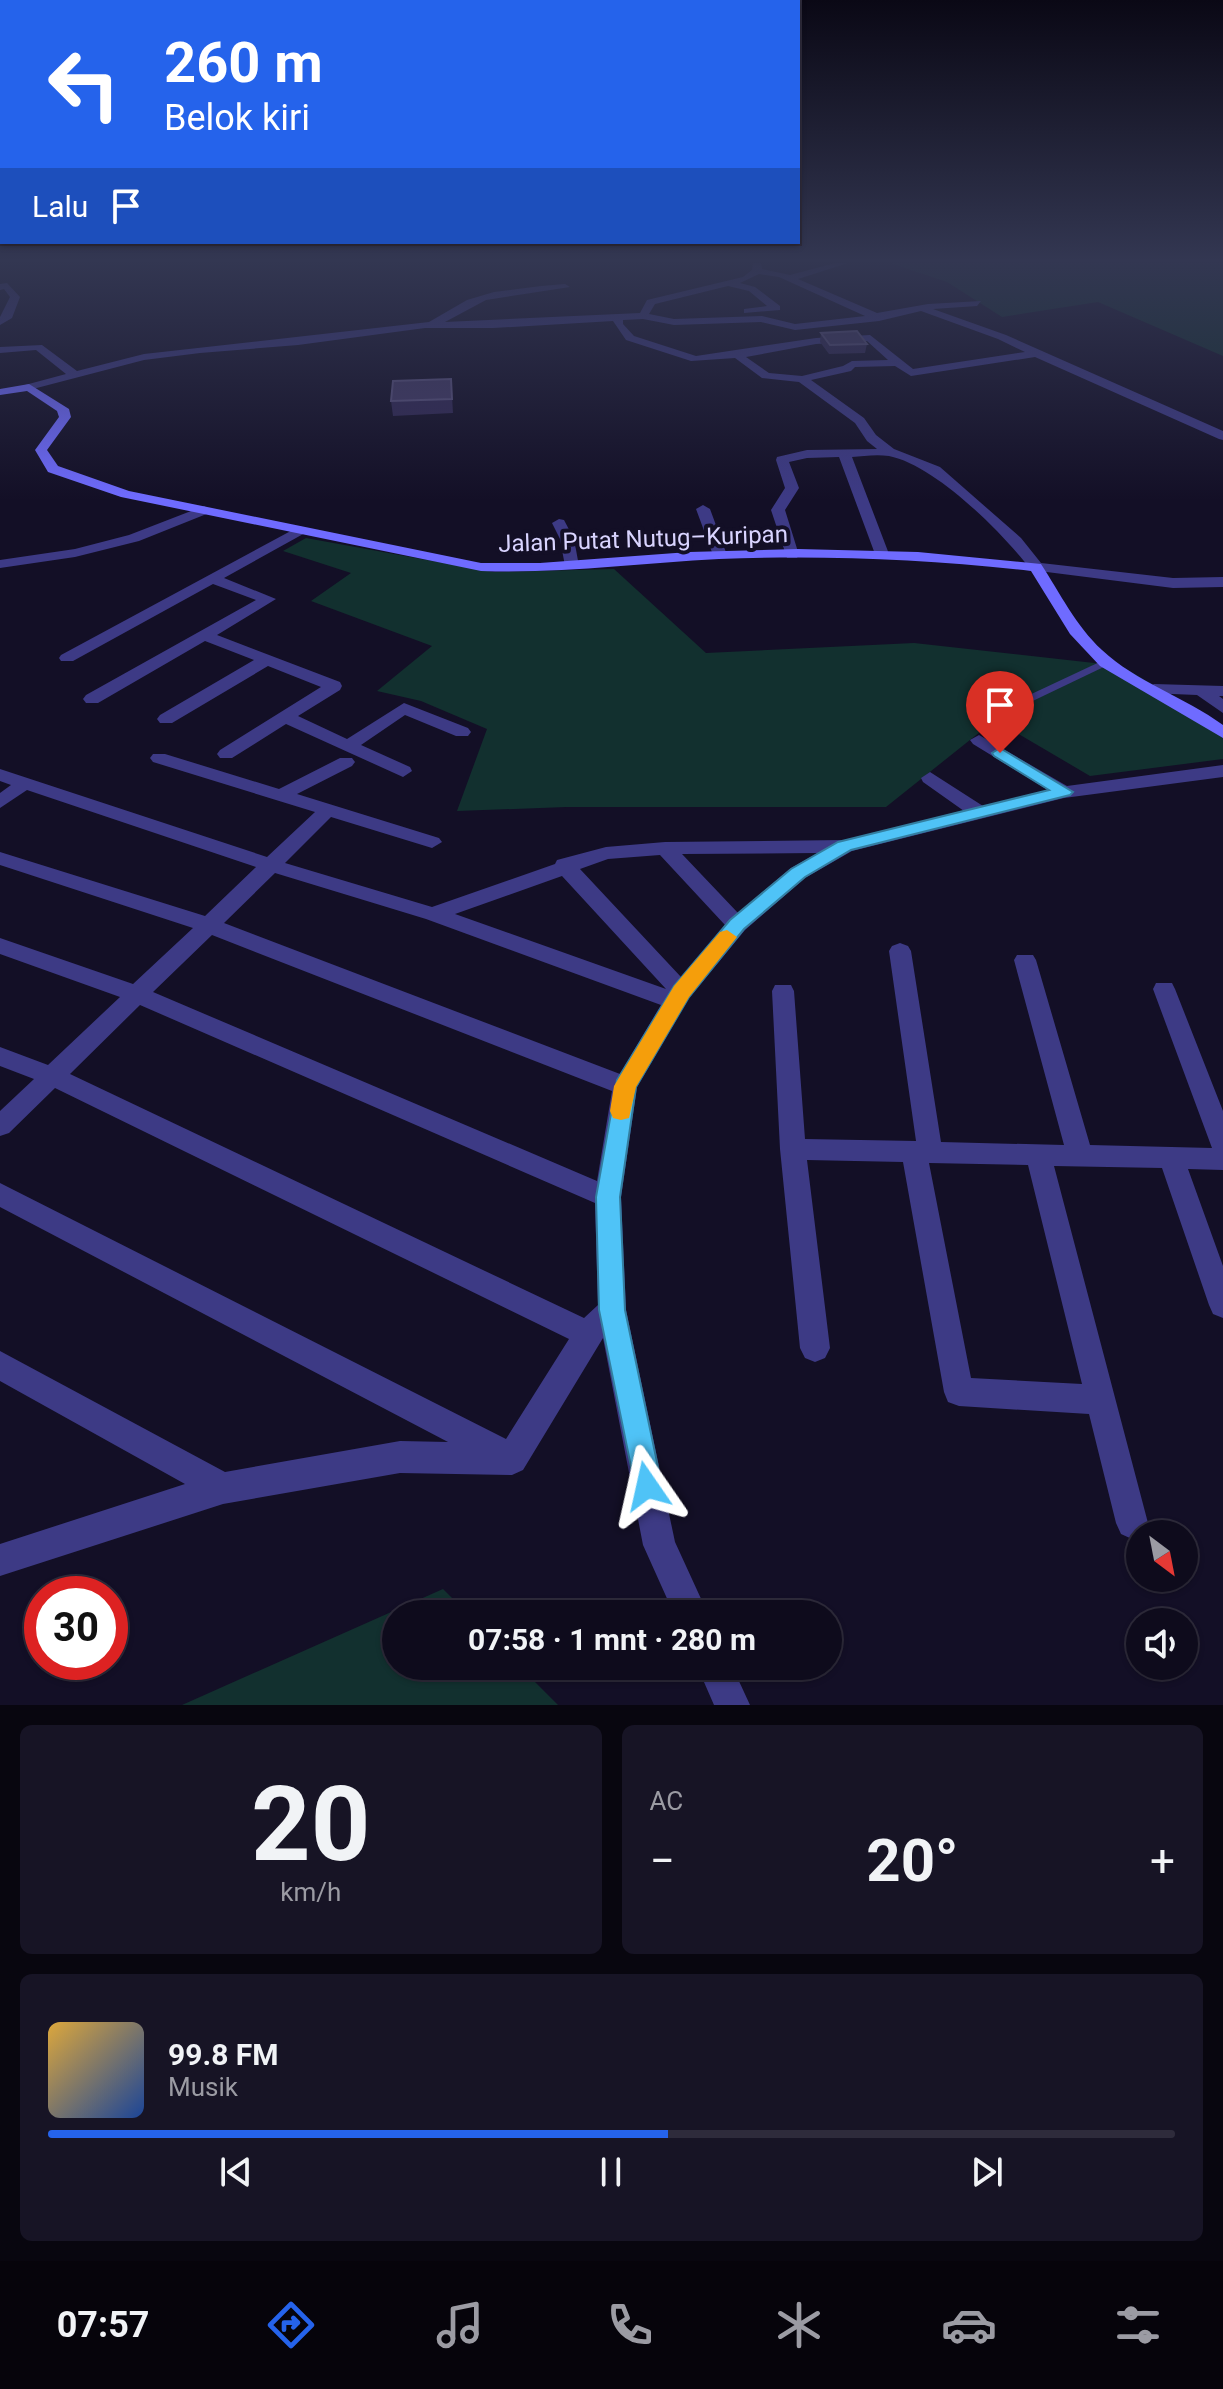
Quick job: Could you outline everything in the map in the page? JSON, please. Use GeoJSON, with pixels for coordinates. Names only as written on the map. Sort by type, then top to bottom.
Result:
{"type":"FeatureCollection","features":[{"type":"Feature","properties":{"kind":"street"},"geometry":{"type":"LineString","coordinates":[[0,392],[144,357],[271,343]]}},
{"type":"Feature","properties":{"kind":"street"},"geometry":{"type":"LineString","coordinates":[[644,343],[695,359],[807,343]]}},
{"type":"Feature","properties":{"kind":"street"},"geometry":{"type":"LineString","coordinates":[[875,343],[911,373],[1036,354]]}},
{"type":"Feature","properties":{"kind":"street"},"geometry":{"type":"LineString","coordinates":[[1013,343],[1223,436]]}},
{"type":"Feature","properties":{"kind":"street"},"geometry":{"type":"LineString","coordinates":[[5,350],[38,347],[75,375]]}},
{"type":"Feature","properties":{"kind":"street"},"geometry":{"type":"LineString","coordinates":[[737,355],[766,376],[802,379],[847,369],[852,364],[898,363]]}},
{"type":"Feature","properties":{"kind":"street"},"geometry":{"type":"LineString","coordinates":[[802,379],[860,421],[871,438],[890,452],[935,470],[1016,541],[1060,607],[1106,662],[1223,733]]}},
{"type":"Feature","properties":{"kind":"street","name":"Jalan Putat Nutug–Kuripan"},"geometry":{"type":"LineString","coordinates":[[29,387],[63,409],[65,417],[41,450],[53,469],[126,494],[481,567],[518,569],[720,555],[882,554],[1036,567]]}},
{"type":"Feature","properties":{"kind":"street"},"geometry":{"type":"LineString","coordinates":[[792,555],[778,510],[792,488],[782,460],[843,451],[890,452]]}},
{"type":"Feature","properties":{"kind":"street"},"geometry":{"type":"LineString","coordinates":[[843,451],[882,554]]}},
{"type":"Feature","properties":{"kind":"street"},"geometry":{"type":"LineString","coordinates":[[703,509],[720,555]]}},
{"type":"Feature","properties":{"kind":"street"},"geometry":{"type":"LineString","coordinates":[[0,564],[75,553],[134,538],[204,510]]}},
{"type":"Feature","properties":{"kind":"street"},"geometry":{"type":"LineString","coordinates":[[559,523],[567,539],[572,566]]}},
{"type":"Feature","properties":{"kind":"street"},"geometry":{"type":"LineString","coordinates":[[67,658],[300,530]]}},
{"type":"Feature","properties":{"kind":"street"},"geometry":{"type":"LineString","coordinates":[[1036,567],[1173,583],[1223,582]]}},
{"type":"Feature","properties":{"kind":"street"},"geometry":{"type":"LineString","coordinates":[[92,699],[268,599],[214,579]]}},
{"type":"Feature","properties":{"kind":"street"},"geometry":{"type":"LineString","coordinates":[[204,635],[334,686],[226,754]]}},
{"type":"Feature","properties":{"kind":"street"},"geometry":{"type":"LineString","coordinates":[[166,719],[268,659]]}},
{"type":"Feature","properties":{"kind":"street"},"geometry":{"type":"LineString","coordinates":[[1154,689],[1223,691]]}},
{"type":"Feature","properties":{"kind":"street"},"geometry":{"type":"LineString","coordinates":[[1201,690],[1223,708]]}},
{"type":"Feature","properties":{"kind":"street"},"geometry":{"type":"LineString","coordinates":[[281,795],[347,754],[404,708],[462,732]]}},
{"type":"Feature","properties":{"kind":"street"},"geometry":{"type":"LineString","coordinates":[[285,717],[347,754],[403,771]]}},
{"type":"Feature","properties":{"kind":"street"},"geometry":{"type":"LineString","coordinates":[[979,740],[1064,792]]}},
{"type":"Feature","properties":{"kind":"street"},"geometry":{"type":"LineString","coordinates":[[159,758],[432,842]]}},
{"type":"Feature","properties":{"kind":"street"},"geometry":{"type":"LineString","coordinates":[[433,914],[564,865],[606,853],[665,848],[845,846],[1064,792],[1223,771]]}},
{"type":"Feature","properties":{"kind":"street"},"geometry":{"type":"LineString","coordinates":[[0,775],[270,865],[433,914],[679,997]]}},
{"type":"Feature","properties":{"kind":"street"},"geometry":{"type":"LineString","coordinates":[[930,778],[979,812]]}},
{"type":"Feature","properties":{"kind":"street"},"geometry":{"type":"LineString","coordinates":[[0,802],[24,784]]}},
{"type":"Feature","properties":{"kind":"street"},"geometry":{"type":"LineString","coordinates":[[0,1126],[328,810]]}},
{"type":"Feature","properties":{"kind":"street"},"geometry":{"type":"LineString","coordinates":[[685,1600],[659,1545],[612,1310],[608,1197],[625,1086],[679,997],[737,925],[798,873],[845,846]]}},
{"type":"Feature","properties":{"kind":"street"},"geometry":{"type":"LineString","coordinates":[[665,848],[737,925]]}},
{"type":"Feature","properties":{"kind":"street"},"geometry":{"type":"LineString","coordinates":[[0,858],[208,925],[625,1086]]}},
{"type":"Feature","properties":{"kind":"street"},"geometry":{"type":"LineString","coordinates":[[564,865],[679,997]]}},
{"type":"Feature","properties":{"kind":"street"},"geometry":{"type":"LineString","coordinates":[[0,946],[137,994],[608,1197]]}},
{"type":"Feature","properties":{"kind":"street"},"geometry":{"type":"LineString","coordinates":[[900,951],[922,1152],[959,1392],[1100,1400]]}},
{"type":"Feature","properties":{"kind":"street"},"geometry":{"type":"LineString","coordinates":[[1025,960],[1080,1155]]}},
{"type":"Feature","properties":{"kind":"street"},"geometry":{"type":"LineString","coordinates":[[1164,989],[1223,1144]]}},
{"type":"Feature","properties":{"kind":"street"},"geometry":{"type":"LineString","coordinates":[[783,991],[793,1149],[815,1348]]}},
{"type":"Feature","properties":{"kind":"street"},"geometry":{"type":"LineString","coordinates":[[0,1056],[52,1076],[588,1334]]}},
{"type":"Feature","properties":{"kind":"street"},"geometry":{"type":"LineString","coordinates":[[793,1149],[1223,1159]]}},
{"type":"Feature","properties":{"kind":"street"},"geometry":{"type":"LineString","coordinates":[[1038,1154],[1131,1520]]}},
{"type":"Feature","properties":{"kind":"street"},"geometry":{"type":"LineString","coordinates":[[1171,1158],[1223,1305]]}},
{"type":"Feature","properties":{"kind":"street"},"geometry":{"type":"LineString","coordinates":[[0,1194],[512,1459]]}},
{"type":"Feature","properties":{"kind":"street"},"geometry":{"type":"LineString","coordinates":[[512,1459],[588,1334],[612,1310]]}},
{"type":"Feature","properties":{"kind":"street"},"geometry":{"type":"LineString","coordinates":[[0,1365],[223,1488]]}},
{"type":"Feature","properties":{"kind":"street"},"geometry":{"type":"LineString","coordinates":[[0,1560],[223,1488],[400,1457],[512,1459]]}},
{"type":"Feature","properties":{"kind":"street"},"geometry":{"type":"LineString","coordinates":[[720,1680],[732,1705]]}},
{"type":"Feature","properties":{"kind":"lane"},"geometry":{"type":"LineString","coordinates":[[995,714],[1106,662]]}},
{"type":"Feature","properties":{"kind":"green space"},"geometry":{"type":"Polygon","coordinates":[[[1192,343],[1223,343],[1223,356],[1192,343]]]}},
{"type":"Feature","properties":{"kind":"green space"},"geometry":{"type":"Polygon","coordinates":[[[306,538],[493,572],[614,569],[706,653],[914,643],[1121,666],[1208,717],[1223,731],[1223,759],[1090,776],[995,720],[886,807],[566,807],[457,811],[487,729],[421,701],[377,691],[432,646],[311,601],[351,573],[283,551],[306,538]]]}},
{"type":"Feature","properties":{"kind":"green space"},"geometry":{"type":"Polygon","coordinates":[[[443,1589],[454,1600],[418,1600],[443,1589]]]}},
{"type":"Feature","properties":{"kind":"green space"},"geometry":{"type":"Polygon","coordinates":[[[382,1616],[382,1680],[533,1680],[558,1705],[182,1705],[382,1616]]]}},
{"type":"Feature","properties":{"kind":"building"},"geometry":{"type":"Polygon","coordinates":[[[828,343],[867,344],[830,345],[828,343]]]}},
{"type":"Feature","properties":{"kind":"building"},"geometry":{"type":"Polygon","coordinates":[[[451,379],[452,399],[391,401],[393,381],[451,379]]]}},
{"type":"Feature","properties":{"kind":"slow traffic"},"geometry":{"type":"LineString","coordinates":[[621,1111],[625,1086],[681,992],[727,937]]}},
{"type":"Feature","properties":{"kind":"route"},"geometry":{"type":"LineString","coordinates":[[647,1486],[612,1310],[608,1197],[625,1086],[681,992],[737,925],[798,873],[845,846],[1064,792],[1000,753]]}}]}
